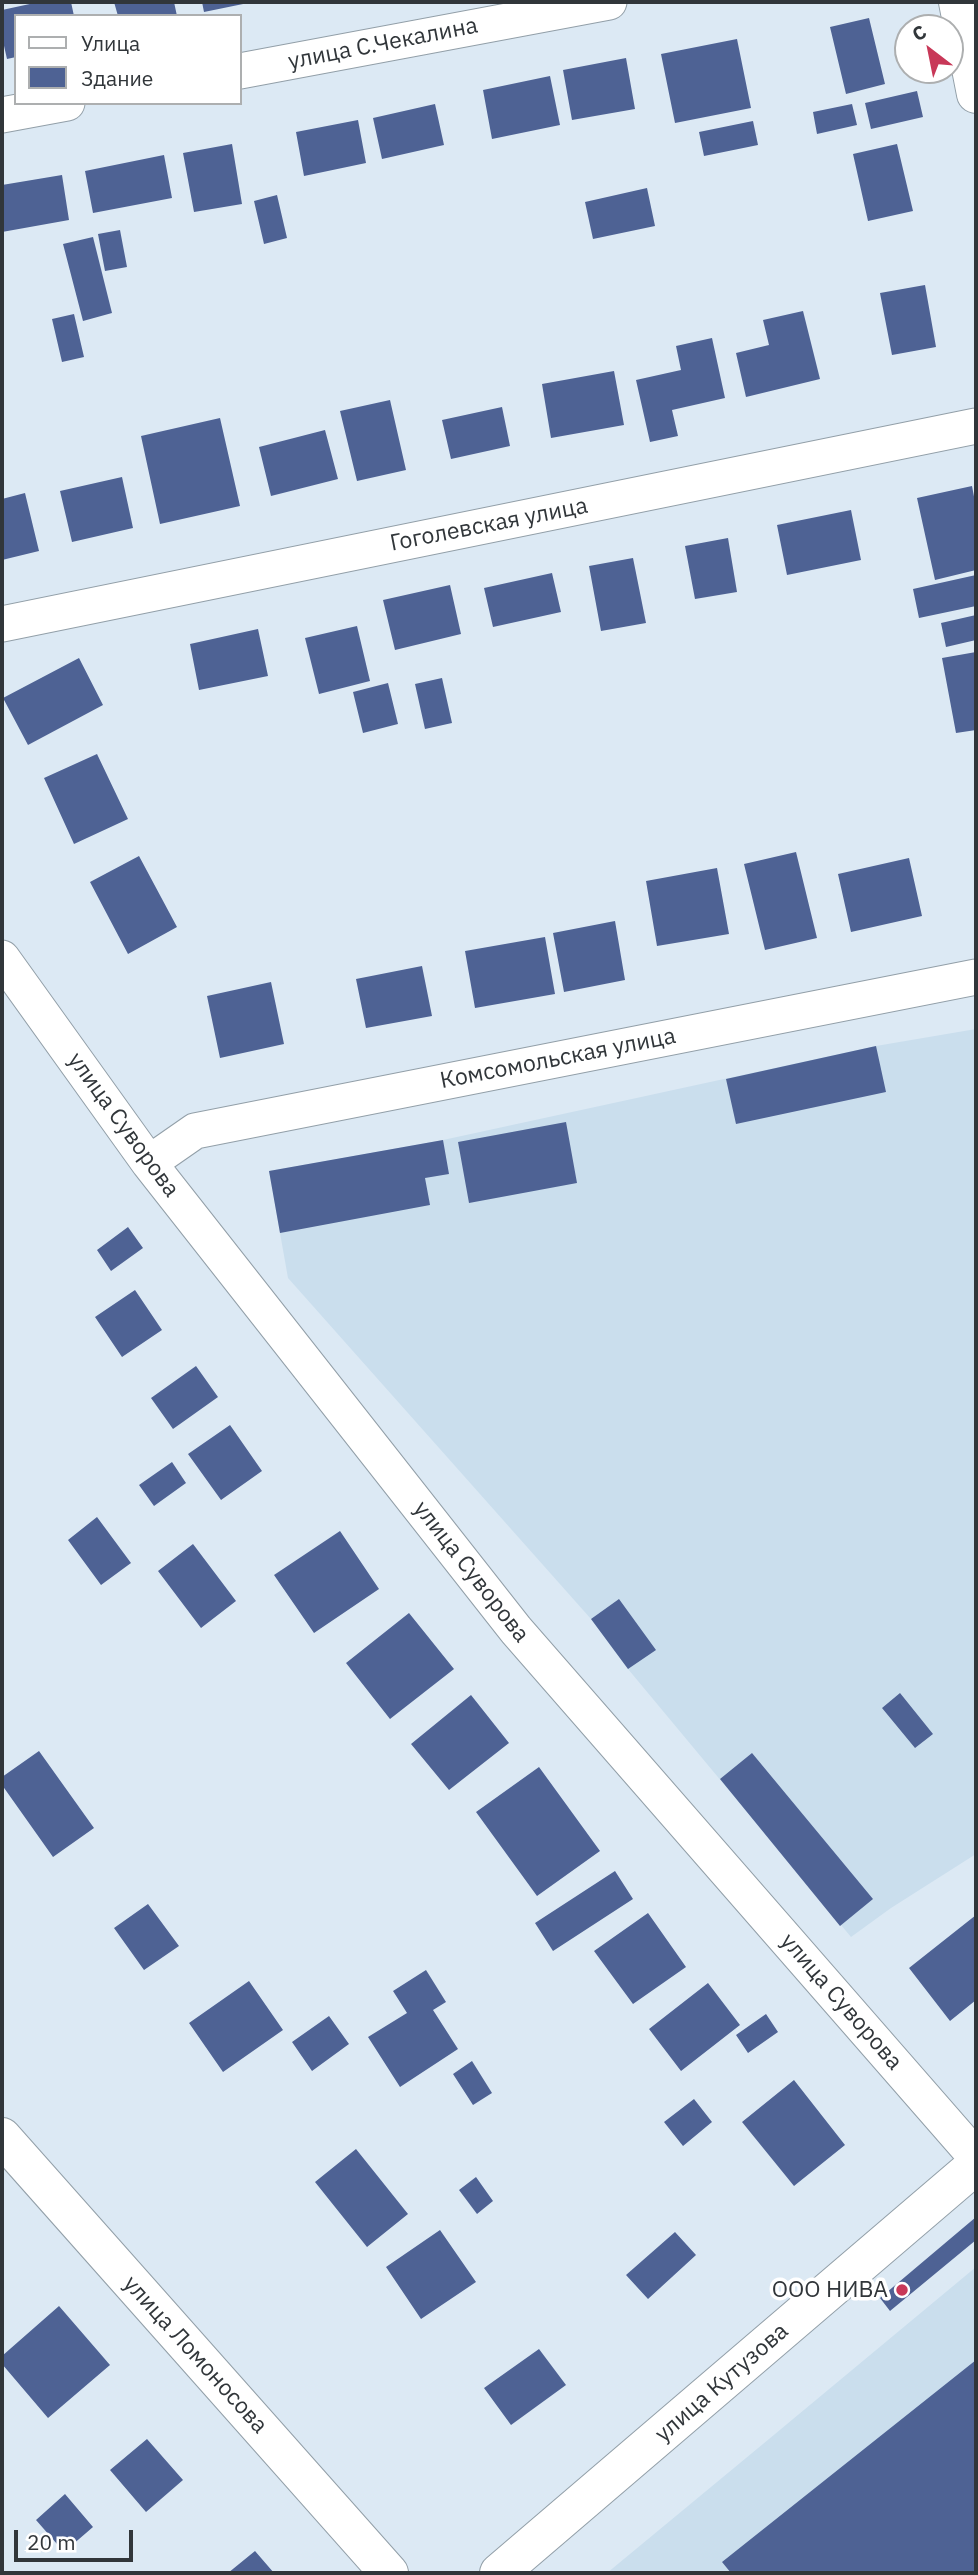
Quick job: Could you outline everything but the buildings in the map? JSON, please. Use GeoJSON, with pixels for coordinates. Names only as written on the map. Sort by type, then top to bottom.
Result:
{"type":"FeatureCollection","features":[{"type":"Feature","properties":{"kind":"main road"},"geometry":{"type":"LineString","coordinates":[[958,2],[976,94]]}},
{"type":"Feature","properties":{"kind":"main road","name":"улица Ломоносова"},"geometry":{"type":"LineString","coordinates":[[2,2137],[389,2573]]}},
{"type":"Feature","properties":{"kind":"main road","name":"улица Кутузова"},"geometry":{"type":"LineString","coordinates":[[499,2573],[976,2165]]}},
{"type":"Feature","properties":{"kind":"street","name":"улица С.Чекалина"},"geometry":{"type":"LineString","coordinates":[[242,71],[608,2]]}},
{"type":"Feature","properties":{"kind":"street"},"geometry":{"type":"LineString","coordinates":[[2,116],[57,105]]}},
{"type":"Feature","properties":{"kind":"street","name":"Гоголевская улица"},"geometry":{"type":"LineString","coordinates":[[2,624],[976,426]]}},
{"type":"Feature","properties":{"kind":"street","name":"улица Суворова"},"geometry":{"type":"LineString","coordinates":[[2,958],[149,1163],[516,1630],[976,2157]]}},
{"type":"Feature","properties":{"kind":"street","name":"Комсомольская улица"},"geometry":{"type":"LineString","coordinates":[[149,1163],[195,1131],[976,977]]}},
{"type":"Feature","properties":{"kind":"shaded area"},"geometry":{"type":"Polygon","coordinates":[[[976,1029],[976,1854],[851,1937],[628,1669],[591,1619],[288,1278],[269,1171],[443,1140],[876,1046],[976,1029]]]}},
{"type":"Feature","properties":{"kind":"shaded area"},"geometry":{"type":"Polygon","coordinates":[[[976,2267],[976,2573],[607,2573],[769,2439],[976,2267]]]}},
{"type":"Feature","properties":{"kind":"place","name":"ООО НИВА"},"geometry":{"type":"Point","coordinates":[902,2290]}}]}
